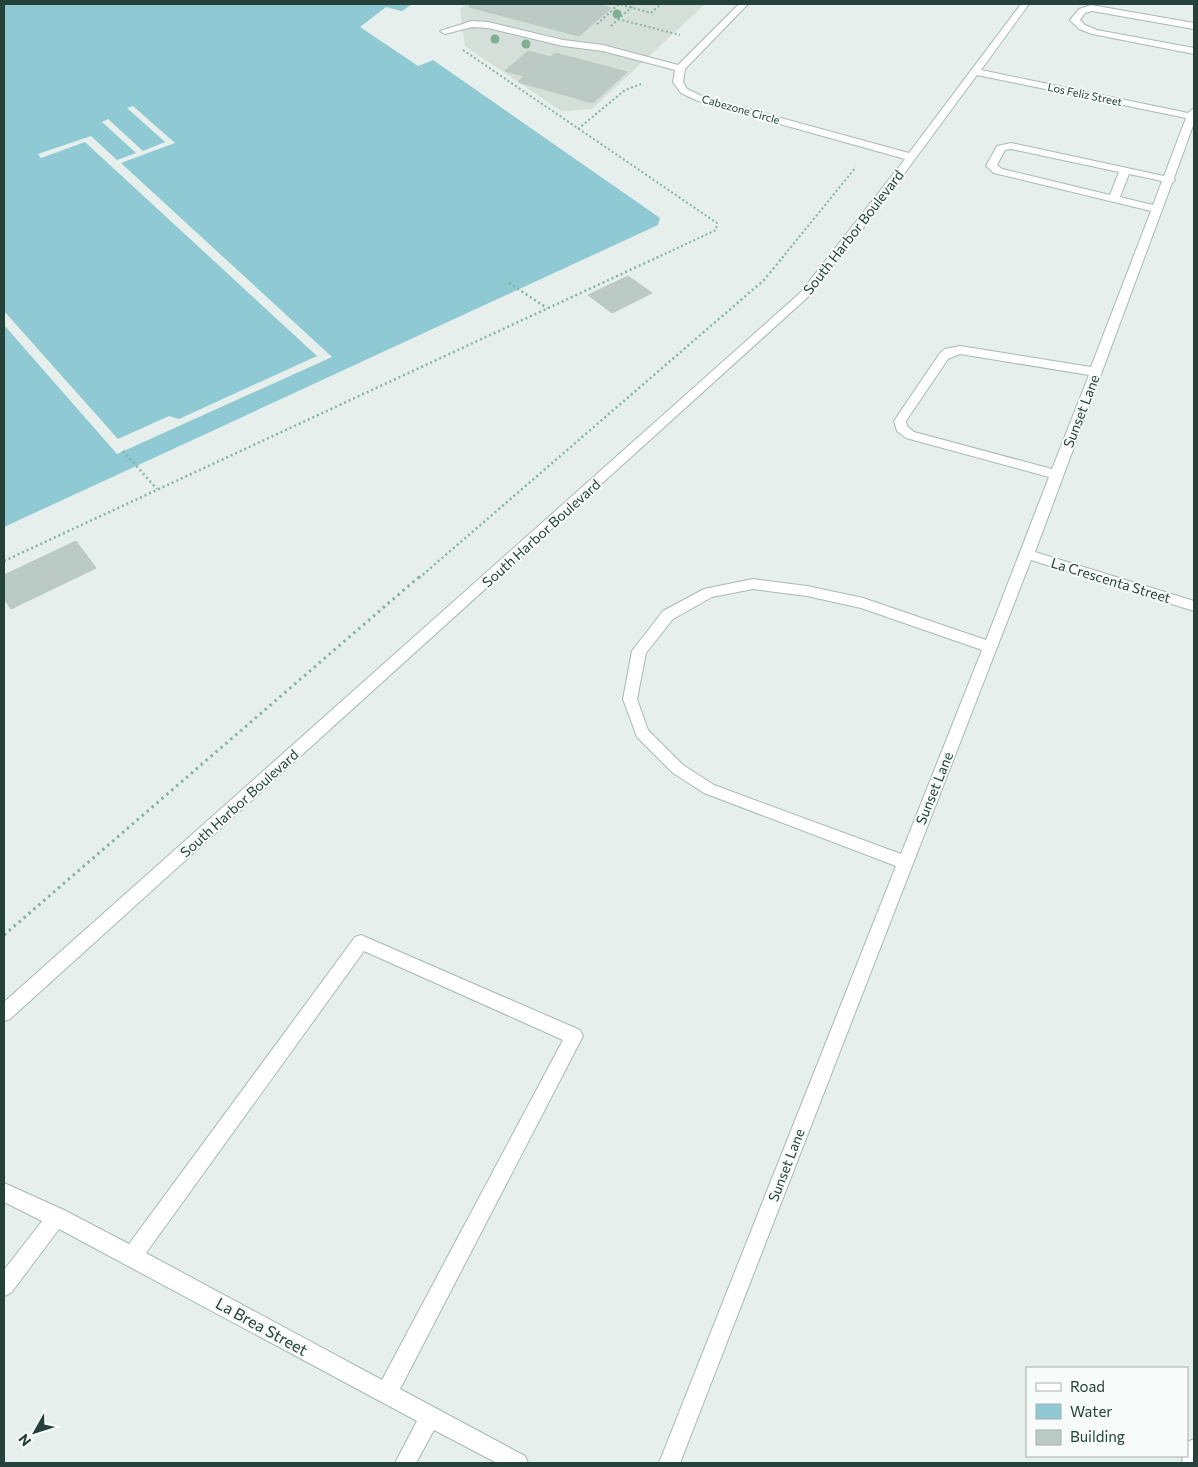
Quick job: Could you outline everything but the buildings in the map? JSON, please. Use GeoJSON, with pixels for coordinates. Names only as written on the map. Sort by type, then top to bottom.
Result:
{"type":"FeatureCollection","features":[{"type":"Feature","properties":{"kind":"street"},"geometry":{"type":"LineString","coordinates":[[678,82],[680,68],[744,4]]}},
{"type":"Feature","properties":{"kind":"street","name":"South Harbor Boulevard"},"geometry":{"type":"LineString","coordinates":[[4,1013],[786,313],[822,275],[976,72],[1025,4]]}},
{"type":"Feature","properties":{"kind":"street"},"geometry":{"type":"LineString","coordinates":[[1194,26],[1091,8],[1082,11],[1075,20],[1082,27],[1095,32],[1194,51]]}},
{"type":"Feature","properties":{"kind":"street"},"geometry":{"type":"LineString","coordinates":[[445,31],[472,24],[488,25],[575,45],[603,48],[680,68]]}},
{"type":"Feature","properties":{"kind":"street","name":"Los Feliz Street"},"geometry":{"type":"LineString","coordinates":[[976,72],[1194,115]]}},
{"type":"Feature","properties":{"kind":"street","name":"Cabezone Circle"},"geometry":{"type":"LineString","coordinates":[[678,82],[684,91],[701,99],[910,157]]}},
{"type":"Feature","properties":{"kind":"street","name":"Sunset Lane"},"geometry":{"type":"LineString","coordinates":[[669,1463],[1027,554],[1194,115]]}},
{"type":"Feature","properties":{"kind":"street"},"geometry":{"type":"LineString","coordinates":[[1158,209],[998,172],[991,166],[1001,148],[1005,146],[1170,180]]}},
{"type":"Feature","properties":{"kind":"street"},"geometry":{"type":"LineString","coordinates":[[1114,199],[1125,170]]}},
{"type":"Feature","properties":{"kind":"street"},"geometry":{"type":"LineString","coordinates":[[1057,475],[910,435],[901,428],[900,421],[944,356],[949,352],[960,350],[1096,372]]}},
{"type":"Feature","properties":{"kind":"street","name":"La Crescenta Street"},"geometry":{"type":"LineString","coordinates":[[1027,554],[1194,606]]}},
{"type":"Feature","properties":{"kind":"street"},"geometry":{"type":"LineString","coordinates":[[905,862],[709,790],[678,769],[642,733],[630,699],[639,650],[668,615],[709,593],[753,584],[807,591],[863,603],[990,647]]}},
{"type":"Feature","properties":{"kind":"street"},"geometry":{"type":"LineString","coordinates":[[133,1255],[361,942],[574,1036],[386,1394]]}},
{"type":"Feature","properties":{"kind":"street","name":"La Brea Street"},"geometry":{"type":"LineString","coordinates":[[4,1192],[133,1255],[386,1394],[518,1463]]}},
{"type":"Feature","properties":{"kind":"street"},"geometry":{"type":"LineString","coordinates":[[4,1286],[56,1217]]}},
{"type":"Feature","properties":{"kind":"street"},"geometry":{"type":"LineString","coordinates":[[405,1463],[430,1417]]}},
{"type":"Feature","properties":{"kind":"street"},"geometry":{"type":"LineString","coordinates":[[1192,1463],[1194,1449]]}},
{"type":"Feature","properties":{"kind":"path"},"geometry":{"type":"LineString","coordinates":[[575,45],[619,4],[651,12],[661,4]]}},
{"type":"Feature","properties":{"kind":"path"},"geometry":{"type":"LineString","coordinates":[[618,19],[683,36]]}},
{"type":"Feature","properties":{"kind":"path"},"geometry":{"type":"LineString","coordinates":[[4,561],[716,230],[716,223],[459,48],[445,31]]}},
{"type":"Feature","properties":{"kind":"path"},"geometry":{"type":"LineString","coordinates":[[578,129],[588,123],[630,84],[678,82]]}},
{"type":"Feature","properties":{"kind":"path"},"geometry":{"type":"LineString","coordinates":[[4,935],[764,280],[872,147]]}},
{"type":"Feature","properties":{"kind":"path"},"geometry":{"type":"LineString","coordinates":[[509,283],[547,308]]}},
{"type":"Feature","properties":{"kind":"path"},"geometry":{"type":"LineString","coordinates":[[124,451],[157,489]]}},
{"type":"Feature","properties":{"kind":"shaded area"},"geometry":{"type":"Polygon","coordinates":[[[467,4],[705,4],[592,109],[561,111],[465,46],[460,9],[467,4]]]}},
{"type":"Feature","properties":{"kind":"water"},"geometry":{"type":"Polygon","coordinates":[[[4,4],[412,4],[402,11],[404,36],[433,60],[660,218],[658,225],[4,527],[4,4]]]}},
{"type":"Feature","properties":{"kind":"pier"},"geometry":{"type":"Polygon","coordinates":[[[386,7],[405,12],[407,35],[436,59],[418,66],[360,27],[386,7]]]}},
{"type":"Feature","properties":{"kind":"pier"},"geometry":{"type":"Polygon","coordinates":[[[133,106],[175,143],[121,163],[332,357],[117,454],[4,325],[4,311],[118,439],[169,416],[179,419],[317,356],[85,142],[41,158],[38,154],[91,136],[117,160],[136,153],[102,122],[108,119],[143,151],[165,142],[127,108],[133,106]]]}}]}
